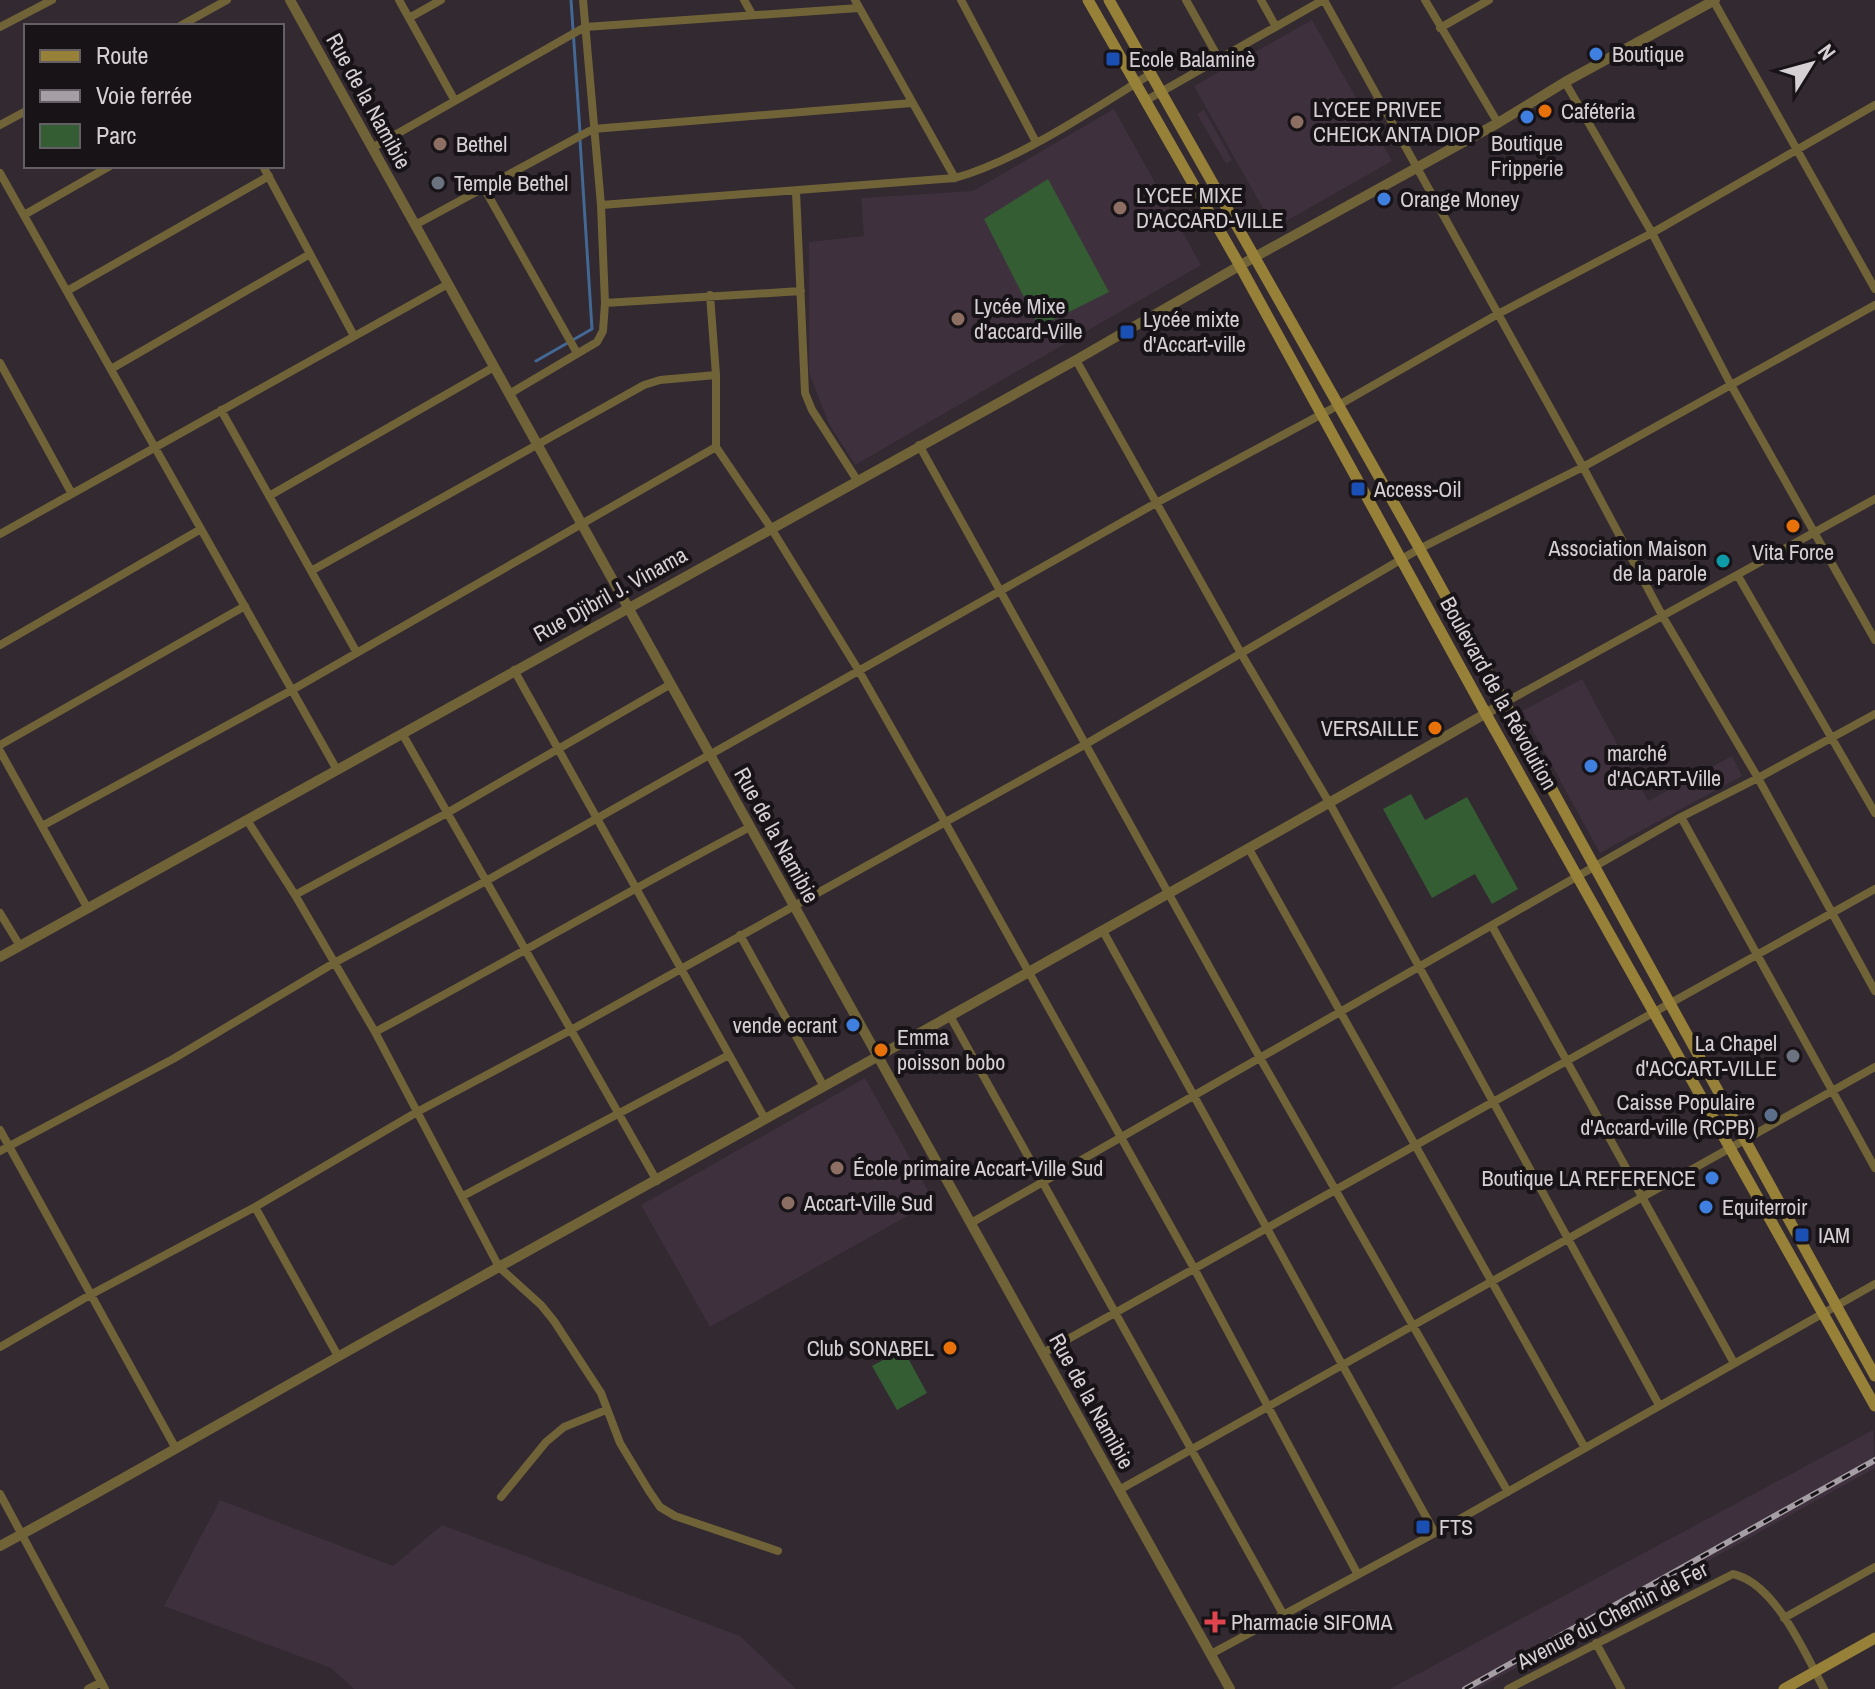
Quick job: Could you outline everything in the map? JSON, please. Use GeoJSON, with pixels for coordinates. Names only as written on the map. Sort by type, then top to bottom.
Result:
{"type":"FeatureCollection","features":[{"type":"Feature","properties":{"kind":"main road","name":"Boulevard de la Révolution"},"geometry":{"type":"LineString","coordinates":[[1088,0],[1240,266],[1486,714],[1875,1406]]}},
{"type":"Feature","properties":{"kind":"main road","name":"Boulevard de la Révolution"},"geometry":{"type":"LineString","coordinates":[[1109,0],[1159,94],[1419,549],[1875,1376]]}},
{"type":"Feature","properties":{"kind":"main road"},"geometry":{"type":"LineString","coordinates":[[1784,1689],[1875,1638]]}},
{"type":"Feature","properties":{"kind":"street"},"geometry":{"type":"LineString","coordinates":[[0,27],[52,0]]}},
{"type":"Feature","properties":{"kind":"street"},"geometry":{"type":"LineString","coordinates":[[187,24],[227,0]]}},
{"type":"Feature","properties":{"kind":"street","name":"Rue de la Namibie"},"geometry":{"type":"LineString","coordinates":[[290,0],[1230,1689]]}},
{"type":"Feature","properties":{"kind":"street"},"geometry":{"type":"LineString","coordinates":[[399,0],[455,101]]}},
{"type":"Feature","properties":{"kind":"street"},"geometry":{"type":"LineString","coordinates":[[409,18],[441,0]]}},
{"type":"Feature","properties":{"kind":"street"},"geometry":{"type":"LineString","coordinates":[[509,394],[597,342],[603,331],[605,303],[601,205],[583,0]]}},
{"type":"Feature","properties":{"kind":"street"},"geometry":{"type":"LineString","coordinates":[[744,0],[752,14]]}},
{"type":"Feature","properties":{"kind":"street"},"geometry":{"type":"LineString","coordinates":[[961,0],[1036,142]]}},
{"type":"Feature","properties":{"kind":"street"},"geometry":{"type":"LineString","coordinates":[[1186,0],[1219,59]]}},
{"type":"Feature","properties":{"kind":"street"},"geometry":{"type":"LineString","coordinates":[[1261,0],[1276,27]]}},
{"type":"Feature","properties":{"kind":"street"},"geometry":{"type":"LineString","coordinates":[[1145,101],[1324,0],[1663,617],[1758,778],[1875,991]]}},
{"type":"Feature","properties":{"kind":"street"},"geometry":{"type":"LineString","coordinates":[[1425,0],[1498,123]]}},
{"type":"Feature","properties":{"kind":"street"},"geometry":{"type":"LineString","coordinates":[[1440,28],[1489,0]]}},
{"type":"Feature","properties":{"kind":"street"},"geometry":{"type":"LineString","coordinates":[[1714,0],[1875,289]]}},
{"type":"Feature","properties":{"kind":"street","name":"Rue Djibril J. Vinama"},"geometry":{"type":"LineString","coordinates":[[0,957],[1076,360],[1714,0]]}},
{"type":"Feature","properties":{"kind":"street"},"geometry":{"type":"LineString","coordinates":[[372,148],[585,27],[857,4],[955,178]]}},
{"type":"Feature","properties":{"kind":"street"},"geometry":{"type":"LineString","coordinates":[[601,205],[955,178],[1036,142],[1149,75]]}},
{"type":"Feature","properties":{"kind":"street"},"geometry":{"type":"LineString","coordinates":[[1565,82],[1652,233],[1731,385],[1875,640]]}},
{"type":"Feature","properties":{"kind":"street"},"geometry":{"type":"LineString","coordinates":[[415,225],[593,129],[912,103]]}},
{"type":"Feature","properties":{"kind":"street"},"geometry":{"type":"LineString","coordinates":[[0,1151],[173,1059],[334,963],[486,881],[1156,503],[1321,415],[1498,314],[1652,233],[1875,105]]}},
{"type":"Feature","properties":{"kind":"street"},"geometry":{"type":"LineString","coordinates":[[0,125],[24,112]]}},
{"type":"Feature","properties":{"kind":"street"},"geometry":{"type":"LineString","coordinates":[[24,215],[106,168]]}},
{"type":"Feature","properties":{"kind":"street"},"geometry":{"type":"LineString","coordinates":[[264,168],[354,336]]}},
{"type":"Feature","properties":{"kind":"street"},"geometry":{"type":"LineString","coordinates":[[0,173],[337,770]]}},
{"type":"Feature","properties":{"kind":"street"},"geometry":{"type":"LineString","coordinates":[[67,291],[269,176]]}},
{"type":"Feature","properties":{"kind":"street"},"geometry":{"type":"LineString","coordinates":[[484,188],[577,353]]}},
{"type":"Feature","properties":{"kind":"street"},"geometry":{"type":"LineString","coordinates":[[796,191],[805,393],[812,410],[857,480]]}},
{"type":"Feature","properties":{"kind":"street"},"geometry":{"type":"LineString","coordinates":[[111,369],[310,254]]}},
{"type":"Feature","properties":{"kind":"street"},"geometry":{"type":"LineString","coordinates":[[0,534],[448,284]]}},
{"type":"Feature","properties":{"kind":"street"},"geometry":{"type":"LineString","coordinates":[[605,303],[801,291]]}},
{"type":"Feature","properties":{"kind":"street"},"geometry":{"type":"LineString","coordinates":[[710,295],[716,375],[716,447],[771,528],[859,671],[945,822],[1195,1270],[1357,1573]]}},
{"type":"Feature","properties":{"kind":"street"},"geometry":{"type":"LineString","coordinates":[[0,1347],[255,1207],[417,1112],[1086,744],[1401,559],[1583,467],[1875,305]]}},
{"type":"Feature","properties":{"kind":"street"},"geometry":{"type":"LineString","coordinates":[[1076,360],[1330,804],[1659,1405]]}},
{"type":"Feature","properties":{"kind":"street"},"geometry":{"type":"LineString","coordinates":[[0,363],[72,494]]}},
{"type":"Feature","properties":{"kind":"street"},"geometry":{"type":"LineString","coordinates":[[269,496],[494,367]]}},
{"type":"Feature","properties":{"kind":"street"},"geometry":{"type":"LineString","coordinates":[[311,571],[644,385],[660,380],[716,375]]}},
{"type":"Feature","properties":{"kind":"street"},"geometry":{"type":"LineString","coordinates":[[221,410],[357,653]]}},
{"type":"Feature","properties":{"kind":"street"},"geometry":{"type":"LineString","coordinates":[[919,445],[1260,1058],[1508,1492]]}},
{"type":"Feature","properties":{"kind":"street"},"geometry":{"type":"LineString","coordinates":[[42,826],[292,690],[716,447]]}},
{"type":"Feature","properties":{"kind":"street"},"geometry":{"type":"LineString","coordinates":[[0,1546],[1330,804],[1504,703],[1875,499]]}},
{"type":"Feature","properties":{"kind":"street"},"geometry":{"type":"LineString","coordinates":[[0,645],[201,529]]}},
{"type":"Feature","properties":{"kind":"street"},"geometry":{"type":"LineString","coordinates":[[1738,576],[1834,737],[1875,813]]}},
{"type":"Feature","properties":{"kind":"street"},"geometry":{"type":"LineString","coordinates":[[88,909],[0,748],[245,606]]}},
{"type":"Feature","properties":{"kind":"street"},"geometry":{"type":"LineString","coordinates":[[514,670],[765,1119]]}},
{"type":"Feature","properties":{"kind":"street"},"geometry":{"type":"LineString","coordinates":[[295,895],[447,813],[671,684]]}},
{"type":"Feature","properties":{"kind":"street"},"geometry":{"type":"LineString","coordinates":[[971,1223],[1681,817],[1875,714]]}},
{"type":"Feature","properties":{"kind":"street"},"geometry":{"type":"LineString","coordinates":[[403,735],[657,1181]]}},
{"type":"Feature","properties":{"kind":"street"},"geometry":{"type":"LineString","coordinates":[[1681,817],[1875,1168]]}},
{"type":"Feature","properties":{"kind":"street"},"geometry":{"type":"LineString","coordinates":[[247,820],[375,1032],[499,1267],[548,1313],[594,1382],[620,1443],[660,1507],[675,1516],[778,1551]]}},
{"type":"Feature","properties":{"kind":"street"},"geometry":{"type":"LineString","coordinates":[[375,1032],[526,951],[635,887],[750,827]]}},
{"type":"Feature","properties":{"kind":"street"},"geometry":{"type":"LineString","coordinates":[[1249,849],[1585,1448]]}},
{"type":"Feature","properties":{"kind":"street"},"geometry":{"type":"LineString","coordinates":[[1043,1353],[1875,889]]}},
{"type":"Feature","properties":{"kind":"street"},"geometry":{"type":"LineString","coordinates":[[0,913],[20,946]]}},
{"type":"Feature","properties":{"kind":"street"},"geometry":{"type":"LineString","coordinates":[[1492,926],[1734,1363]]}},
{"type":"Feature","properties":{"kind":"street"},"geometry":{"type":"LineString","coordinates":[[1103,931],[1435,1533]]}},
{"type":"Feature","properties":{"kind":"street"},"geometry":{"type":"LineString","coordinates":[[740,935],[823,1085]]}},
{"type":"Feature","properties":{"kind":"street"},"geometry":{"type":"LineString","coordinates":[[950,1016],[1283,1614]]}},
{"type":"Feature","properties":{"kind":"street"},"geometry":{"type":"LineString","coordinates":[[463,1196],[729,1055]]}},
{"type":"Feature","properties":{"kind":"street"},"geometry":{"type":"LineString","coordinates":[[1119,1490],[1875,1067]]}},
{"type":"Feature","properties":{"kind":"street"},"geometry":{"type":"LineString","coordinates":[[0,1130],[175,1447]]}},
{"type":"Feature","properties":{"kind":"street"},"geometry":{"type":"LineString","coordinates":[[255,1207],[338,1356]]}},
{"type":"Feature","properties":{"kind":"street"},"geometry":{"type":"LineString","coordinates":[[1211,1654],[1435,1533],[1875,1284]]}},
{"type":"Feature","properties":{"kind":"street"},"geometry":{"type":"LineString","coordinates":[[501,1497],[546,1442],[564,1427],[606,1410]]}},
{"type":"Feature","properties":{"kind":"street"},"geometry":{"type":"LineString","coordinates":[[0,1494],[103,1685],[88,1689]]}},
{"type":"Feature","properties":{"kind":"street"},"geometry":{"type":"LineString","coordinates":[[1824,1689],[1784,1618],[1875,1567]]}},
{"type":"Feature","properties":{"kind":"street","name":"Avenue du Chemin de Fer"},"geometry":{"type":"LineString","coordinates":[[1508,1689],[1733,1574],[1757,1584],[1784,1618]]}},
{"type":"Feature","properties":{"kind":"street"},"geometry":{"type":"LineString","coordinates":[[1596,1643],[1621,1689]]}},
{"type":"Feature","properties":{"kind":"shaded area"},"geometry":{"type":"Polygon","coordinates":[[[1312,20],[1392,161],[1274,228],[1194,86],[1312,20]]]}},
{"type":"Feature","properties":{"kind":"shaded area","name":"Lycée Mixe d'accard-Ville"},"geometry":{"type":"Polygon","coordinates":[[[1114,109],[1201,265],[855,465],[829,424],[809,373],[809,242],[864,236],[861,198],[973,191],[1114,109]]]}},
{"type":"Feature","properties":{"kind":"shaded area"},"geometry":{"type":"Polygon","coordinates":[[[1204,110],[1232,160],[1226,164],[1197,114],[1204,110]]]}},
{"type":"Feature","properties":{"kind":"shaded area","name":"marché d'ACART-Ville"},"geometry":{"type":"Polygon","coordinates":[[[1582,679],[1648,801],[1732,756],[1742,776],[1600,853],[1522,711],[1582,679]]]}},
{"type":"Feature","properties":{"kind":"shaded area","name":"Accart-Ville Sud"},"geometry":{"type":"Polygon","coordinates":[[[865,1078],[934,1201],[710,1327],[641,1205],[865,1078]]]}},
{"type":"Feature","properties":{"kind":"shaded area"},"geometry":{"type":"Polygon","coordinates":[[[1873,1430],[1875,1468],[1478,1689],[1390,1689],[1873,1430]]]}},
{"type":"Feature","properties":{"kind":"shaded area"},"geometry":{"type":"Polygon","coordinates":[[[220,1500],[393,1566],[442,1525],[740,1636],[796,1689],[354,1689],[331,1668],[164,1606],[220,1500]]]}},
{"type":"Feature","properties":{"kind":"green space"},"geometry":{"type":"Polygon","coordinates":[[[1048,179],[1109,292],[1039,327],[984,219],[1048,179]]]}},
{"type":"Feature","properties":{"kind":"green space"},"geometry":{"type":"Polygon","coordinates":[[[1411,794],[1425,820],[1467,797],[1518,889],[1492,904],[1475,874],[1432,898],[1383,809],[1411,794]]]}},
{"type":"Feature","properties":{"kind":"green space"},"geometry":{"type":"Polygon","coordinates":[[[903,1349],[927,1393],[897,1410],[872,1366],[903,1349]]]}},
{"type":"Feature","properties":{"kind":"waterway"},"geometry":{"type":"LineString","coordinates":[[571,0],[580,132]]}},
{"type":"Feature","properties":{"kind":"waterway"},"geometry":{"type":"LineString","coordinates":[[536,361],[592,329],[580,140]]}},
{"type":"Feature","properties":{"kind":"railway"},"geometry":{"type":"LineString","coordinates":[[1465,1689],[1875,1460]]}},
{"type":"Feature","properties":{"kind":"place","name":"Boutique"},"geometry":{"type":"Point","coordinates":[1596,54]}},
{"type":"Feature","properties":{"kind":"place","name":"Ecole Balaminè"},"geometry":{"type":"Point","coordinates":[1113,59]}},
{"type":"Feature","properties":{"kind":"place","name":"Caféteria"},"geometry":{"type":"Point","coordinates":[1545,111]}},
{"type":"Feature","properties":{"kind":"place","name":"Boutique Fripperie"},"geometry":{"type":"Point","coordinates":[1527,117]}},
{"type":"Feature","properties":{"kind":"place","name":"LYCEE PRIVEE CHEICK ANTA DIOP"},"geometry":{"type":"Point","coordinates":[1297,122]}},
{"type":"Feature","properties":{"kind":"place","name":"Bethel"},"geometry":{"type":"Point","coordinates":[440,144]}},
{"type":"Feature","properties":{"kind":"place","name":"Temple Bethel"},"geometry":{"type":"Point","coordinates":[438,183]}},
{"type":"Feature","properties":{"kind":"place","name":"Orange Money"},"geometry":{"type":"Point","coordinates":[1384,199]}},
{"type":"Feature","properties":{"kind":"place","name":"LYCEE MIXE D'ACCARD-VILLE"},"geometry":{"type":"Point","coordinates":[1120,208]}},
{"type":"Feature","properties":{"kind":"place","name":"Lycée Mixe d'accard-Ville"},"geometry":{"type":"Point","coordinates":[958,319]}},
{"type":"Feature","properties":{"kind":"place","name":"Lycée mixte d'Accart-ville"},"geometry":{"type":"Point","coordinates":[1127,332]}},
{"type":"Feature","properties":{"kind":"place","name":"Access-Oil"},"geometry":{"type":"Point","coordinates":[1358,489]}},
{"type":"Feature","properties":{"kind":"place","name":"Vita Force"},"geometry":{"type":"Point","coordinates":[1793,526]}},
{"type":"Feature","properties":{"kind":"place","name":"Association Maison de la parole"},"geometry":{"type":"Point","coordinates":[1723,561]}},
{"type":"Feature","properties":{"kind":"place","name":"VERSAILLE"},"geometry":{"type":"Point","coordinates":[1435,728]}},
{"type":"Feature","properties":{"kind":"place","name":"marché d'ACART-Ville"},"geometry":{"type":"Point","coordinates":[1591,766]}},
{"type":"Feature","properties":{"kind":"place","name":"vende ecrant"},"geometry":{"type":"Point","coordinates":[853,1025]}},
{"type":"Feature","properties":{"kind":"place","name":"Emma poisson bobo"},"geometry":{"type":"Point","coordinates":[881,1050]}},
{"type":"Feature","properties":{"kind":"place","name":"La Chapel d'ACCART-VILLE"},"geometry":{"type":"Point","coordinates":[1793,1056]}},
{"type":"Feature","properties":{"kind":"place","name":"Caisse Populaire d'Accard-ville (RCPB)"},"geometry":{"type":"Point","coordinates":[1771,1115]}},
{"type":"Feature","properties":{"kind":"place","name":"École primaire Accart-Ville Sud"},"geometry":{"type":"Point","coordinates":[837,1168]}},
{"type":"Feature","properties":{"kind":"place","name":"Boutique LA REFERENCE"},"geometry":{"type":"Point","coordinates":[1712,1178]}},
{"type":"Feature","properties":{"kind":"place","name":"Accart-Ville Sud"},"geometry":{"type":"Point","coordinates":[788,1203]}},
{"type":"Feature","properties":{"kind":"place","name":"Equiterroir"},"geometry":{"type":"Point","coordinates":[1706,1207]}},
{"type":"Feature","properties":{"kind":"place","name":"IAM"},"geometry":{"type":"Point","coordinates":[1802,1235]}},
{"type":"Feature","properties":{"kind":"place","name":"Club SONABEL"},"geometry":{"type":"Point","coordinates":[950,1348]}},
{"type":"Feature","properties":{"kind":"place","name":"FTS"},"geometry":{"type":"Point","coordinates":[1423,1527]}},
{"type":"Feature","properties":{"kind":"place","name":"Pharmacie SIFOMA"},"geometry":{"type":"Point","coordinates":[1215,1622]}}]}
